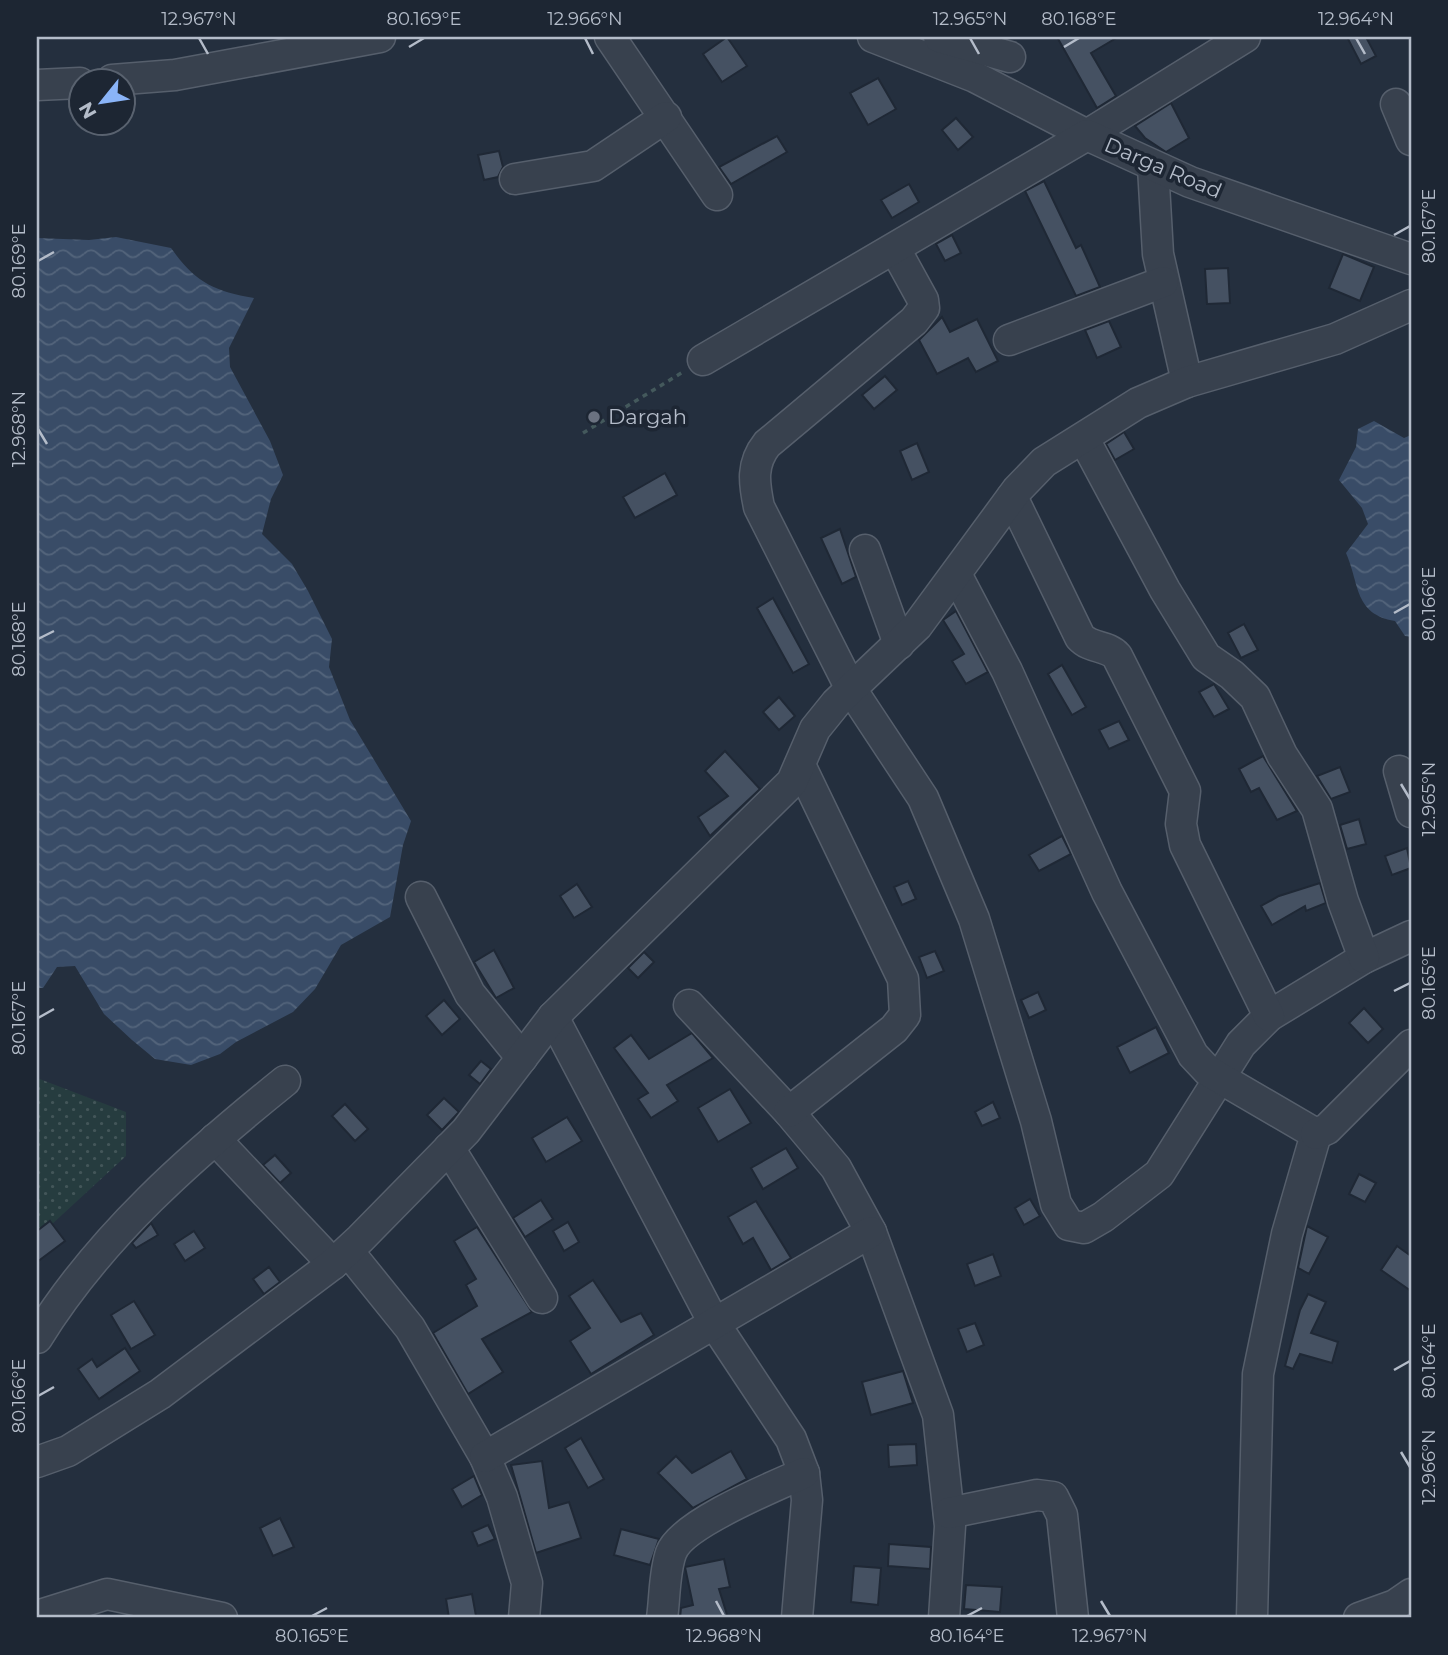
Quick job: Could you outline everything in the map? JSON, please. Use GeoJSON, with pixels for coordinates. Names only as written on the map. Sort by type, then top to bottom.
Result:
{"type":"FeatureCollection","features":[{"type":"Feature","properties":{"kind":"street"},"geometry":{"type":"LineString","coordinates":[[136,78],[175,75],[380,37]]}},
{"type":"Feature","properties":{"kind":"street"},"geometry":{"type":"LineString","coordinates":[[610,37],[717,195]]}},
{"type":"Feature","properties":{"kind":"street"},"geometry":{"type":"LineString","coordinates":[[873,37],[975,76],[1087,135],[1245,37]]}},
{"type":"Feature","properties":{"kind":"street"},"geometry":{"type":"LineString","coordinates":[[939,37],[1010,57]]}},
{"type":"Feature","properties":{"kind":"street"},"geometry":{"type":"LineString","coordinates":[[37,85],[66,84]]}},
{"type":"Feature","properties":{"kind":"street"},"geometry":{"type":"LineString","coordinates":[[1396,104],[1411,139]]}},
{"type":"Feature","properties":{"kind":"street"},"geometry":{"type":"LineString","coordinates":[[514,179],[593,166],[666,117]]}},
{"type":"Feature","properties":{"kind":"street","name":"Darga Road"},"geometry":{"type":"LineString","coordinates":[[703,360],[1087,135],[1153,167],[1411,259]]}},
{"type":"Feature","properties":{"kind":"street"},"geometry":{"type":"LineString","coordinates":[[1153,167],[1158,254],[1187,382]]}},
{"type":"Feature","properties":{"kind":"street"},"geometry":{"type":"LineString","coordinates":[[895,249],[922,300],[920,313],[803,416],[767,444],[754,466],[760,507],[851,689],[923,798],[974,919],[1035,1121],[1056,1204],[1069,1225],[1084,1227],[1103,1217],[1159,1174],[1241,1044],[1269,1016],[1364,958],[1411,936]]}},
{"type":"Feature","properties":{"kind":"street"},"geometry":{"type":"LineString","coordinates":[[1009,340],[1163,282]]}},
{"type":"Feature","properties":{"kind":"street"},"geometry":{"type":"LineString","coordinates":[[37,1462],[68,1451],[160,1394],[340,1257],[449,1148],[553,1017],[792,782],[815,729],[851,689],[917,626],[957,576],[1012,497],[1044,462],[1138,404],[1187,382],[1335,339],[1411,306]]}},
{"type":"Feature","properties":{"kind":"street"},"geometry":{"type":"LineString","coordinates":[[1084,439],[1165,590],[1206,657],[1232,675],[1255,697],[1282,755],[1317,809],[1343,901],[1364,958]]}},
{"type":"Feature","properties":{"kind":"street"},"geometry":{"type":"LineString","coordinates":[[1012,497],[1080,637],[1093,647],[1109,649],[1117,656],[1185,791],[1181,824],[1185,845],[1269,1016]]}},
{"type":"Feature","properties":{"kind":"street"},"geometry":{"type":"LineString","coordinates":[[865,550],[899,644]]}},
{"type":"Feature","properties":{"kind":"street"},"geometry":{"type":"LineString","coordinates":[[957,576],[1007,671],[1107,892],[1193,1055],[1220,1079],[1316,1134]]}},
{"type":"Feature","properties":{"kind":"street"},"geometry":{"type":"LineString","coordinates":[[789,1112],[894,1029],[905,1015],[906,996],[904,979],[800,765]]}},
{"type":"Feature","properties":{"kind":"street"},"geometry":{"type":"LineString","coordinates":[[1399,771],[1411,812]]}},
{"type":"Feature","properties":{"kind":"street"},"geometry":{"type":"LineString","coordinates":[[421,897],[470,994],[522,1058]]}},
{"type":"Feature","properties":{"kind":"street"},"geometry":{"type":"LineString","coordinates":[[689,1005],[789,1112],[835,1168],[871,1232],[937,1415],[949,1513],[944,1618]]}},
{"type":"Feature","properties":{"kind":"street"},"geometry":{"type":"LineString","coordinates":[[553,1017],[714,1323],[791,1439],[804,1473],[807,1500],[797,1618]]}},
{"type":"Feature","properties":{"kind":"street"},"geometry":{"type":"LineString","coordinates":[[1252,1618],[1258,1374],[1287,1234],[1316,1134],[1327,1129],[1411,1045]]}},
{"type":"Feature","properties":{"kind":"street"},"geometry":{"type":"LineString","coordinates":[[37,1338],[100,1250],[215,1139],[285,1081]]}},
{"type":"Feature","properties":{"kind":"street"},"geometry":{"type":"LineString","coordinates":[[215,1139],[340,1257],[410,1328],[485,1457],[502,1497],[527,1583],[524,1618]]}},
{"type":"Feature","properties":{"kind":"street"},"geometry":{"type":"LineString","coordinates":[[449,1148],[542,1297]]}},
{"type":"Feature","properties":{"kind":"street"},"geometry":{"type":"LineString","coordinates":[[485,1457],[871,1232]]}},
{"type":"Feature","properties":{"kind":"street"},"geometry":{"type":"LineString","coordinates":[[662,1618],[671,1553],[676,1543],[736,1504],[804,1473]]}},
{"type":"Feature","properties":{"kind":"street"},"geometry":{"type":"LineString","coordinates":[[949,1513],[1037,1495],[1052,1497],[1062,1515],[1073,1618]]}},
{"type":"Feature","properties":{"kind":"street"},"geometry":{"type":"LineString","coordinates":[[37,1616],[107,1594],[222,1618]]}},
{"type":"Feature","properties":{"kind":"street"},"geometry":{"type":"LineString","coordinates":[[1359,1618],[1383,1611],[1411,1594]]}},
{"type":"Feature","properties":{"kind":"path"},"geometry":{"type":"LineString","coordinates":[[583,433],[703,360]]}},
{"type":"Feature","properties":{"kind":"green space"},"geometry":{"type":"Polygon","coordinates":[[[37,1078],[126,1112],[126,1156],[37,1238],[37,1078]]]}},
{"type":"Feature","properties":{"kind":"water"},"geometry":{"type":"Polygon","coordinates":[[[116,237],[171,248],[188,269],[206,283],[227,292],[254,298],[229,348],[230,367],[270,441],[283,475],[271,499],[262,534],[292,564],[308,591],[332,639],[329,667],[350,720],[411,821],[403,845],[390,917],[341,945],[315,989],[293,1012],[236,1042],[220,1054],[191,1065],[155,1059],[132,1040],[104,1014],[75,966],[57,967],[43,988],[37,988],[37,238],[89,240],[116,237]]]}},
{"type":"Feature","properties":{"kind":"water"},"geometry":{"type":"Polygon","coordinates":[[[1374,421],[1404,438],[1411,435],[1411,637],[1405,636],[1395,621],[1372,612],[1365,605],[1346,553],[1368,524],[1362,508],[1339,480],[1356,447],[1358,429],[1374,421]]]}},
{"type":"Feature","properties":{"kind":"building"},"geometry":{"type":"Polygon","coordinates":[[[727,37],[747,66],[722,82],[703,54],[727,37]]]}},
{"type":"Feature","properties":{"kind":"building"},"geometry":{"type":"Polygon","coordinates":[[[1057,37],[1118,37],[1091,53],[1116,96],[1097,108],[1057,37]]]}},
{"type":"Feature","properties":{"kind":"building"},"geometry":{"type":"Polygon","coordinates":[[[1347,37],[1366,37],[1376,56],[1361,64],[1347,37]]]}},
{"type":"Feature","properties":{"kind":"building"},"geometry":{"type":"Polygon","coordinates":[[[878,78],[896,109],[868,125],[850,93],[878,78]]]}},
{"type":"Feature","properties":{"kind":"building"},"geometry":{"type":"Polygon","coordinates":[[[1171,103],[1189,138],[1166,152],[1145,138],[1135,126],[1171,103]]]}},
{"type":"Feature","properties":{"kind":"building"},"geometry":{"type":"Polygon","coordinates":[[[956,118],[973,137],[958,150],[942,130],[956,118]]]}},
{"type":"Feature","properties":{"kind":"building"},"geometry":{"type":"Polygon","coordinates":[[[777,136],[787,152],[731,184],[719,167],[777,136]]]}},
{"type":"Feature","properties":{"kind":"building"},"geometry":{"type":"Polygon","coordinates":[[[499,151],[503,167],[498,177],[484,180],[478,155],[499,151]]]}},
{"type":"Feature","properties":{"kind":"building"},"geometry":{"type":"Polygon","coordinates":[[[1044,181],[1076,248],[1081,245],[1100,287],[1076,296],[1025,191],[1044,181]]]}},
{"type":"Feature","properties":{"kind":"building"},"geometry":{"type":"Polygon","coordinates":[[[909,184],[919,202],[892,218],[881,200],[909,184]]]}},
{"type":"Feature","properties":{"kind":"building"},"geometry":{"type":"Polygon","coordinates":[[[952,235],[961,253],[945,261],[936,244],[952,235]]]}},
{"type":"Feature","properties":{"kind":"building"},"geometry":{"type":"Polygon","coordinates":[[[1343,254],[1374,267],[1360,301],[1329,288],[1343,254]]]}},
{"type":"Feature","properties":{"kind":"building"},"geometry":{"type":"Polygon","coordinates":[[[1228,268],[1230,303],[1207,304],[1205,269],[1228,268]]]}},
{"type":"Feature","properties":{"kind":"building"},"geometry":{"type":"Polygon","coordinates":[[[942,317],[950,332],[977,319],[998,361],[976,372],[968,358],[937,374],[919,340],[942,317]]]}},
{"type":"Feature","properties":{"kind":"building"},"geometry":{"type":"Polygon","coordinates":[[[1109,321],[1121,347],[1097,358],[1085,330],[1109,321]]]}},
{"type":"Feature","properties":{"kind":"building"},"geometry":{"type":"Polygon","coordinates":[[[885,376],[897,390],[874,409],[862,395],[885,376]]]}},
{"type":"Feature","properties":{"kind":"building"},"geometry":{"type":"Polygon","coordinates":[[[1124,432],[1134,449],[1115,460],[1106,444],[1124,432]]]}},
{"type":"Feature","properties":{"kind":"building"},"geometry":{"type":"Polygon","coordinates":[[[917,443],[929,472],[912,480],[900,451],[917,443]]]}},
{"type":"Feature","properties":{"kind":"building"},"geometry":{"type":"Polygon","coordinates":[[[665,473],[677,495],[635,518],[623,497],[665,473]]]}},
{"type":"Feature","properties":{"kind":"building"},"geometry":{"type":"Polygon","coordinates":[[[840,529],[856,577],[842,584],[821,538],[840,529]]]}},
{"type":"Feature","properties":{"kind":"building"},"geometry":{"type":"Polygon","coordinates":[[[773,598],[809,664],[793,673],[757,608],[773,598]]]}},
{"type":"Feature","properties":{"kind":"building"},"geometry":{"type":"Polygon","coordinates":[[[956,611],[988,672],[966,684],[952,661],[964,654],[943,620],[956,611]]]}},
{"type":"Feature","properties":{"kind":"building"},"geometry":{"type":"Polygon","coordinates":[[[1244,624],[1258,650],[1241,658],[1228,633],[1244,624]]]}},
{"type":"Feature","properties":{"kind":"building"},"geometry":{"type":"Polygon","coordinates":[[[1062,665],[1086,707],[1072,715],[1048,674],[1062,665]]]}},
{"type":"Feature","properties":{"kind":"building"},"geometry":{"type":"Polygon","coordinates":[[[1214,684],[1229,709],[1214,717],[1199,692],[1214,684]]]}},
{"type":"Feature","properties":{"kind":"building"},"geometry":{"type":"Polygon","coordinates":[[[779,697],[795,716],[779,730],[763,712],[779,697]]]}},
{"type":"Feature","properties":{"kind":"building"},"geometry":{"type":"Polygon","coordinates":[[[1119,721],[1129,740],[1109,749],[1099,730],[1119,721]]]}},
{"type":"Feature","properties":{"kind":"building"},"geometry":{"type":"Polygon","coordinates":[[[725,751],[760,789],[710,836],[698,817],[728,796],[705,771],[725,751]]]}},
{"type":"Feature","properties":{"kind":"building"},"geometry":{"type":"Polygon","coordinates":[[[1263,756],[1297,811],[1277,820],[1259,788],[1251,792],[1239,769],[1263,756]]]}},
{"type":"Feature","properties":{"kind":"building"},"geometry":{"type":"Polygon","coordinates":[[[1340,767],[1350,792],[1331,799],[1317,776],[1340,767]]]}},
{"type":"Feature","properties":{"kind":"building"},"geometry":{"type":"Polygon","coordinates":[[[1359,819],[1366,844],[1347,849],[1340,825],[1359,819]]]}},
{"type":"Feature","properties":{"kind":"building"},"geometry":{"type":"Polygon","coordinates":[[[1062,836],[1071,854],[1039,871],[1029,855],[1062,836]]]}},
{"type":"Feature","properties":{"kind":"building"},"geometry":{"type":"Polygon","coordinates":[[[1407,848],[1411,868],[1392,875],[1385,856],[1407,848]]]}},
{"type":"Feature","properties":{"kind":"building"},"geometry":{"type":"Polygon","coordinates":[[[908,881],[916,899],[902,905],[894,887],[908,881]]]}},
{"type":"Feature","properties":{"kind":"building"},"geometry":{"type":"Polygon","coordinates":[[[1320,883],[1326,903],[1306,911],[1305,906],[1272,925],[1261,906],[1279,896],[1320,883]]]}},
{"type":"Feature","properties":{"kind":"building"},"geometry":{"type":"Polygon","coordinates":[[[577,884],[592,907],[574,918],[560,896],[577,884]]]}},
{"type":"Feature","properties":{"kind":"building"},"geometry":{"type":"Polygon","coordinates":[[[494,950],[514,988],[496,998],[474,962],[494,950]]]}},
{"type":"Feature","properties":{"kind":"building"},"geometry":{"type":"Polygon","coordinates":[[[935,951],[944,971],[927,978],[919,957],[935,951]]]}},
{"type":"Feature","properties":{"kind":"building"},"geometry":{"type":"Polygon","coordinates":[[[644,952],[654,962],[638,978],[628,968],[644,952]]]}},
{"type":"Feature","properties":{"kind":"building"},"geometry":{"type":"Polygon","coordinates":[[[1038,992],[1046,1010],[1029,1018],[1021,1000],[1038,992]]]}},
{"type":"Feature","properties":{"kind":"building"},"geometry":{"type":"Polygon","coordinates":[[[444,1000],[460,1019],[442,1035],[426,1016],[444,1000]]]}},
{"type":"Feature","properties":{"kind":"building"},"geometry":{"type":"Polygon","coordinates":[[[1364,1008],[1383,1029],[1368,1043],[1349,1023],[1364,1008]]]}},
{"type":"Feature","properties":{"kind":"building"},"geometry":{"type":"Polygon","coordinates":[[[1156,1027],[1169,1053],[1130,1073],[1117,1047],[1156,1027]]]}},
{"type":"Feature","properties":{"kind":"building"},"geometry":{"type":"Polygon","coordinates":[[[692,1033],[713,1058],[667,1085],[678,1101],[651,1118],[638,1099],[648,1093],[614,1048],[631,1035],[649,1059],[692,1033]]]}},
{"type":"Feature","properties":{"kind":"building"},"geometry":{"type":"Polygon","coordinates":[[[481,1061],[491,1069],[480,1084],[469,1075],[481,1061]]]}},
{"type":"Feature","properties":{"kind":"building"},"geometry":{"type":"Polygon","coordinates":[[[730,1089],[751,1123],[718,1142],[698,1108],[730,1089]]]}},
{"type":"Feature","properties":{"kind":"building"},"geometry":{"type":"Polygon","coordinates":[[[444,1098],[459,1112],[442,1130],[427,1115],[444,1098]]]}},
{"type":"Feature","properties":{"kind":"building"},"geometry":{"type":"Polygon","coordinates":[[[993,1102],[1000,1118],[982,1126],[975,1112],[993,1102]]]}},
{"type":"Feature","properties":{"kind":"building"},"geometry":{"type":"Polygon","coordinates":[[[345,1104],[368,1129],[355,1141],[332,1116],[345,1104]]]}},
{"type":"Feature","properties":{"kind":"building"},"geometry":{"type":"Polygon","coordinates":[[[567,1117],[582,1141],[546,1162],[532,1138],[567,1117]]]}},
{"type":"Feature","properties":{"kind":"building"},"geometry":{"type":"Polygon","coordinates":[[[786,1148],[798,1168],[763,1189],[751,1168],[786,1148]]]}},
{"type":"Feature","properties":{"kind":"building"},"geometry":{"type":"Polygon","coordinates":[[[275,1155],[291,1173],[280,1183],[263,1165],[275,1155]]]}},
{"type":"Feature","properties":{"kind":"building"},"geometry":{"type":"Polygon","coordinates":[[[1359,1174],[1376,1183],[1365,1202],[1349,1194],[1359,1174]]]}},
{"type":"Feature","properties":{"kind":"building"},"geometry":{"type":"Polygon","coordinates":[[[1030,1199],[1040,1216],[1024,1225],[1015,1208],[1030,1199]]]}},
{"type":"Feature","properties":{"kind":"building"},"geometry":{"type":"Polygon","coordinates":[[[541,1200],[553,1219],[525,1237],[513,1218],[541,1200]]]}},
{"type":"Feature","properties":{"kind":"building"},"geometry":{"type":"Polygon","coordinates":[[[756,1201],[791,1258],[771,1270],[753,1238],[743,1244],[728,1217],[756,1201]]]}},
{"type":"Feature","properties":{"kind":"building"},"geometry":{"type":"Polygon","coordinates":[[[50,1221],[65,1241],[37,1262],[37,1231],[50,1221]]]}},
{"type":"Feature","properties":{"kind":"building"},"geometry":{"type":"Polygon","coordinates":[[[568,1222],[579,1242],[564,1251],[553,1231],[568,1222]]]}},
{"type":"Feature","properties":{"kind":"building"},"geometry":{"type":"Polygon","coordinates":[[[151,1223],[158,1235],[136,1248],[132,1243],[151,1223]]]}},
{"type":"Feature","properties":{"kind":"building"},"geometry":{"type":"Polygon","coordinates":[[[1307,1226],[1328,1237],[1309,1274],[1298,1268],[1307,1226]]]}},
{"type":"Feature","properties":{"kind":"building"},"geometry":{"type":"Polygon","coordinates":[[[477,1227],[532,1312],[482,1339],[503,1372],[468,1394],[433,1333],[477,1306],[466,1285],[476,1279],[454,1241],[477,1227]]]}},
{"type":"Feature","properties":{"kind":"building"},"geometry":{"type":"Polygon","coordinates":[[[194,1231],[205,1248],[185,1261],[174,1244],[194,1231]]]}},
{"type":"Feature","properties":{"kind":"building"},"geometry":{"type":"Polygon","coordinates":[[[1397,1246],[1411,1256],[1411,1291],[1381,1270],[1397,1246]]]}},
{"type":"Feature","properties":{"kind":"building"},"geometry":{"type":"Polygon","coordinates":[[[993,1254],[1001,1276],[975,1286],[967,1264],[993,1254]]]}},
{"type":"Feature","properties":{"kind":"building"},"geometry":{"type":"Polygon","coordinates":[[[269,1267],[280,1282],[264,1294],[253,1279],[269,1267]]]}},
{"type":"Feature","properties":{"kind":"building"},"geometry":{"type":"Polygon","coordinates":[[[593,1280],[621,1322],[641,1313],[654,1335],[591,1374],[570,1341],[590,1328],[569,1296],[593,1280]]]}},
{"type":"Feature","properties":{"kind":"building"},"geometry":{"type":"Polygon","coordinates":[[[1308,1294],[1326,1302],[1311,1333],[1338,1342],[1332,1363],[1300,1354],[1293,1369],[1285,1366],[1300,1310],[1308,1294]]]}},
{"type":"Feature","properties":{"kind":"building"},"geometry":{"type":"Polygon","coordinates":[[[134,1301],[155,1335],[131,1349],[111,1315],[134,1301]]]}},
{"type":"Feature","properties":{"kind":"building"},"geometry":{"type":"Polygon","coordinates":[[[975,1323],[984,1345],[967,1352],[958,1329],[975,1323]]]}},
{"type":"Feature","properties":{"kind":"building"},"geometry":{"type":"Polygon","coordinates":[[[125,1348],[140,1371],[99,1399],[78,1369],[92,1359],[97,1367],[125,1348]]]}},
{"type":"Feature","properties":{"kind":"building"},"geometry":{"type":"Polygon","coordinates":[[[903,1371],[913,1403],[871,1415],[862,1382],[903,1371]]]}},
{"type":"Feature","properties":{"kind":"building"},"geometry":{"type":"Polygon","coordinates":[[[581,1438],[604,1479],[588,1488],[565,1448],[581,1438]]]}},
{"type":"Feature","properties":{"kind":"building"},"geometry":{"type":"Polygon","coordinates":[[[916,1444],[917,1465],[889,1467],[888,1445],[916,1444]]]}},
{"type":"Feature","properties":{"kind":"building"},"geometry":{"type":"Polygon","coordinates":[[[731,1451],[747,1479],[693,1508],[658,1473],[676,1456],[692,1473],[731,1451]]]}},
{"type":"Feature","properties":{"kind":"building"},"geometry":{"type":"Polygon","coordinates":[[[542,1461],[549,1508],[569,1502],[581,1538],[536,1553],[511,1465],[542,1461]]]}},
{"type":"Feature","properties":{"kind":"building"},"geometry":{"type":"Polygon","coordinates":[[[474,1476],[482,1495],[462,1507],[452,1489],[474,1476]]]}},
{"type":"Feature","properties":{"kind":"building"},"geometry":{"type":"Polygon","coordinates":[[[280,1518],[294,1547],[273,1556],[260,1528],[280,1518]]]}},
{"type":"Feature","properties":{"kind":"building"},"geometry":{"type":"Polygon","coordinates":[[[488,1525],[495,1539],[478,1546],[472,1532],[488,1525]]]}},
{"type":"Feature","properties":{"kind":"building"},"geometry":{"type":"Polygon","coordinates":[[[621,1529],[659,1539],[650,1565],[614,1555],[621,1529]]]}},
{"type":"Feature","properties":{"kind":"building"},"geometry":{"type":"Polygon","coordinates":[[[889,1544],[931,1547],[930,1569],[888,1566],[889,1544]]]}},
{"type":"Feature","properties":{"kind":"building"},"geometry":{"type":"Polygon","coordinates":[[[724,1559],[730,1587],[719,1589],[728,1618],[680,1618],[681,1608],[693,1605],[685,1567],[724,1559]]]}},
{"type":"Feature","properties":{"kind":"building"},"geometry":{"type":"Polygon","coordinates":[[[854,1566],[881,1568],[878,1605],[851,1602],[854,1566]]]}},
{"type":"Feature","properties":{"kind":"building"},"geometry":{"type":"Polygon","coordinates":[[[966,1585],[1002,1587],[1000,1612],[964,1609],[966,1585]]]}},
{"type":"Feature","properties":{"kind":"building"},"geometry":{"type":"Polygon","coordinates":[[[472,1594],[476,1616],[449,1618],[446,1599],[472,1594]]]}},
{"type":"Feature","properties":{"kind":"place","name":"Dargah"},"geometry":{"type":"Point","coordinates":[594,417]}}]}
